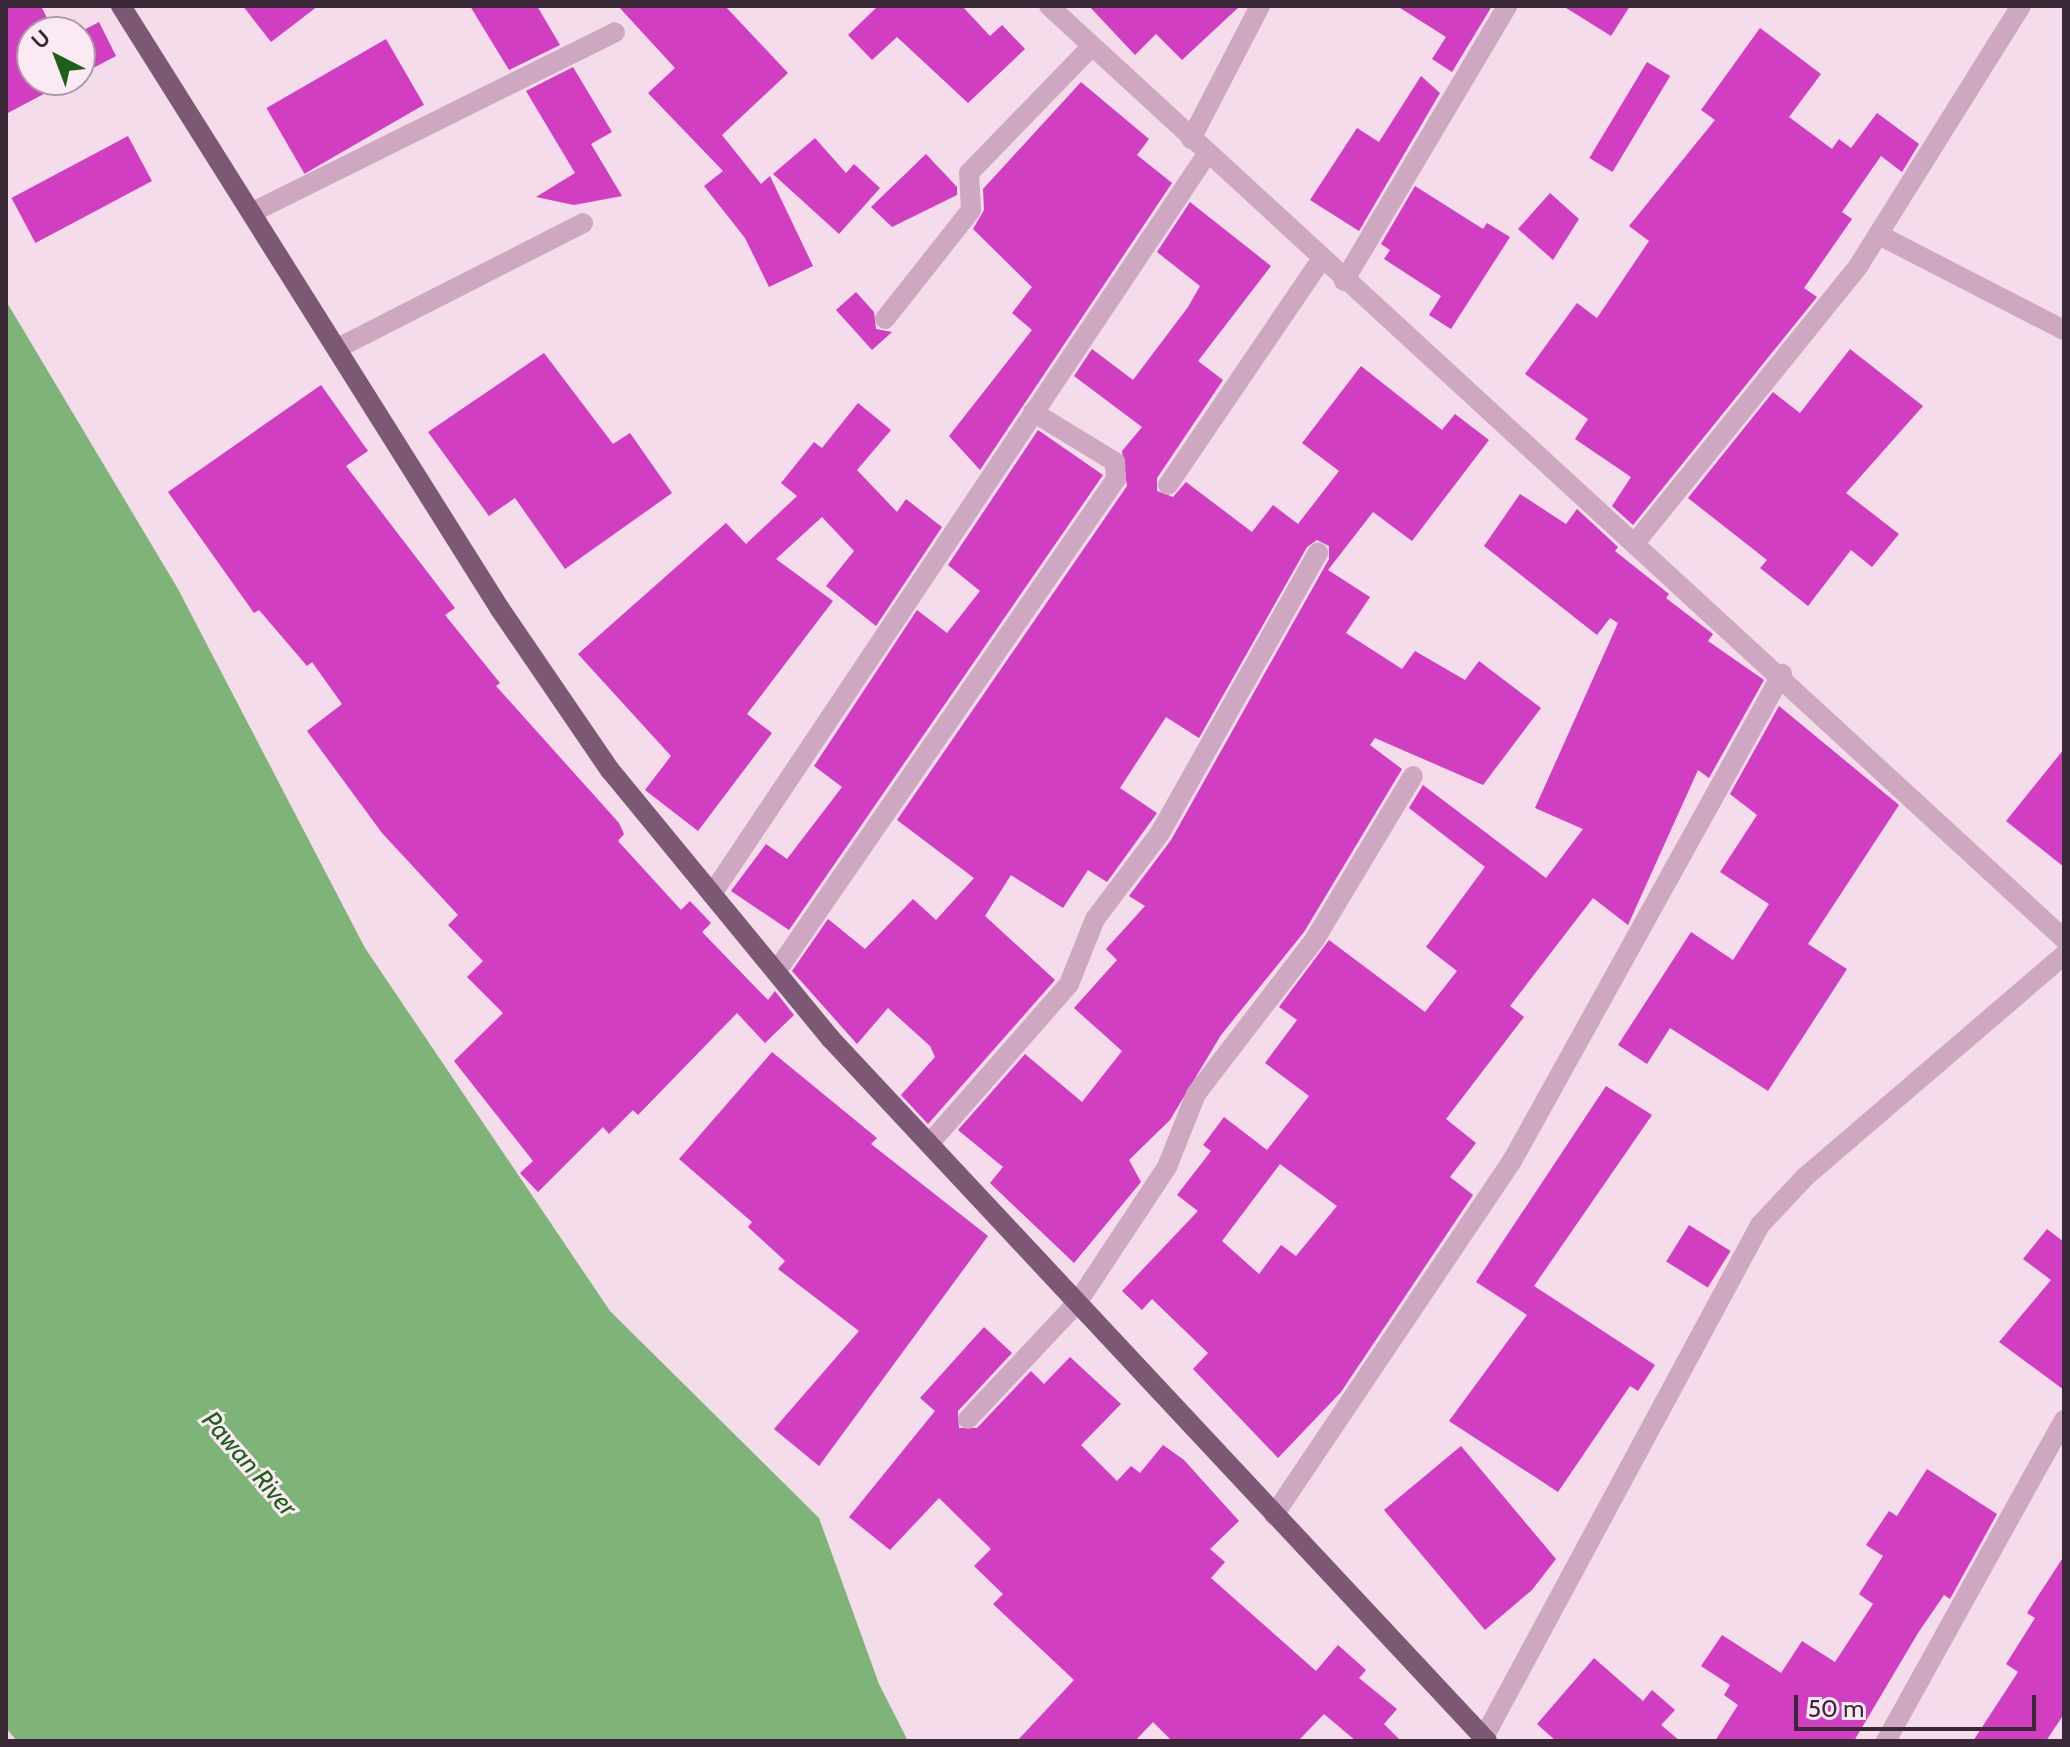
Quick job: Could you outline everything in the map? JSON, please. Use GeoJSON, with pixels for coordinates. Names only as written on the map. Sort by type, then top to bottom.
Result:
{"type":"FeatureCollection","features":[{"type":"Feature","properties":{"kind":"main road"},"geometry":{"type":"LineString","coordinates":[[121,6],[500,609],[610,770],[776,972],[929,1144],[1486,1739]]}},
{"type":"Feature","properties":{"kind":"street"},"geometry":{"type":"LineString","coordinates":[[1049,6],[1344,281],[1782,674],[2064,939]]}},
{"type":"Feature","properties":{"kind":"street"},"geometry":{"type":"LineString","coordinates":[[1191,139],[1260,6]]}},
{"type":"Feature","properties":{"kind":"street"},"geometry":{"type":"LineString","coordinates":[[1344,281],[1507,6]]}},
{"type":"Feature","properties":{"kind":"street"},"geometry":{"type":"LineString","coordinates":[[1635,543],[1767,387],[1879,235],[2021,6]]}},
{"type":"Feature","properties":{"kind":"street"},"geometry":{"type":"LineString","coordinates":[[253,212],[615,32]]}},
{"type":"Feature","properties":{"kind":"street"},"geometry":{"type":"LineString","coordinates":[[885,319],[971,210],[969,173],[1091,47]]}},
{"type":"Feature","properties":{"kind":"street"},"geometry":{"type":"LineString","coordinates":[[712,894],[1207,154]]}},
{"type":"Feature","properties":{"kind":"street"},"geometry":{"type":"LineString","coordinates":[[338,348],[583,223]]}},
{"type":"Feature","properties":{"kind":"street"},"geometry":{"type":"LineString","coordinates":[[1879,235],[2064,330]]}},
{"type":"Feature","properties":{"kind":"street"},"geometry":{"type":"LineString","coordinates":[[1168,485],[1321,260]]}},
{"type":"Feature","properties":{"kind":"street"},"geometry":{"type":"LineString","coordinates":[[776,972],[1116,479],[1115,462],[1033,412]]}},
{"type":"Feature","properties":{"kind":"street"},"geometry":{"type":"LineString","coordinates":[[929,1144],[1069,984],[1095,919],[1160,833],[1318,553]]}},
{"type":"Feature","properties":{"kind":"street"},"geometry":{"type":"LineString","coordinates":[[1274,1515],[1512,1161],[1782,674]]}},
{"type":"Feature","properties":{"kind":"street"},"geometry":{"type":"LineString","coordinates":[[968,1419],[1077,1303],[1167,1167],[1196,1094],[1315,939],[1413,776]]}},
{"type":"Feature","properties":{"kind":"street"},"geometry":{"type":"LineString","coordinates":[[1486,1739],[1760,1225],[1805,1177],[2064,955]]}},
{"type":"Feature","properties":{"kind":"street"},"geometry":{"type":"LineString","coordinates":[[1886,1741],[2064,1420]]}},
{"type":"Feature","properties":{"kind":"water","name":"Pawan River"},"geometry":{"type":"Polygon","coordinates":[[[6,301],[178,589],[365,948],[610,1311],[819,1518],[879,1684],[908,1741],[17,1741],[6,1728],[6,301]]]}},
{"type":"Feature","properties":{"kind":"building"},"geometry":{"type":"Polygon","coordinates":[[[6,6],[41,6],[46,16],[16,16],[16,96],[40,96],[6,114],[6,6]]]}},
{"type":"Feature","properties":{"kind":"building"},"geometry":{"type":"Polygon","coordinates":[[[243,6],[318,6],[271,42],[243,6]]]}},
{"type":"Feature","properties":{"kind":"building"},"geometry":{"type":"Polygon","coordinates":[[[470,6],[537,6],[560,45],[509,70],[470,6]]]}},
{"type":"Feature","properties":{"kind":"building"},"geometry":{"type":"Polygon","coordinates":[[[618,6],[725,6],[788,73],[722,135],[761,184],[770,176],[813,266],[769,287],[745,238],[704,186],[723,171],[648,93],[675,68],[618,6]]]}},
{"type":"Feature","properties":{"kind":"building"},"geometry":{"type":"Polygon","coordinates":[[[878,6],[962,6],[990,36],[1002,25],[1025,49],[968,103],[897,37],[872,60],[848,35],[878,6]]]}},
{"type":"Feature","properties":{"kind":"building"},"geometry":{"type":"Polygon","coordinates":[[[1089,6],[1240,6],[1182,60],[1156,34],[1135,55],[1089,6]]]}},
{"type":"Feature","properties":{"kind":"building"},"geometry":{"type":"Polygon","coordinates":[[[1397,6],[1492,6],[1452,72],[1432,59],[1446,37],[1397,6]]]}},
{"type":"Feature","properties":{"kind":"building"},"geometry":{"type":"Polygon","coordinates":[[[1563,6],[1630,6],[1611,36],[1563,6]]]}},
{"type":"Feature","properties":{"kind":"building"},"geometry":{"type":"Polygon","coordinates":[[[99,22],[116,56],[96,67],[96,24],[99,22]]]}},
{"type":"Feature","properties":{"kind":"building"},"geometry":{"type":"Polygon","coordinates":[[[1760,28],[1821,74],[1789,117],[1832,149],[1839,139],[1851,148],[1877,113],[1919,144],[1902,172],[1881,156],[1842,212],[1852,219],[1804,288],[1817,297],[1633,525],[1612,506],[1631,477],[1575,439],[1588,419],[1525,374],[1577,303],[1597,318],[1649,241],[1629,226],[1715,120],[1701,110],[1760,28]]]}},
{"type":"Feature","properties":{"kind":"building"},"geometry":{"type":"Polygon","coordinates":[[[386,39],[424,105],[304,174],[266,108],[386,39]]]}},
{"type":"Feature","properties":{"kind":"building"},"geometry":{"type":"Polygon","coordinates":[[[1647,62],[1670,76],[1612,172],[1589,158],[1647,62]]]}},
{"type":"Feature","properties":{"kind":"building"},"geometry":{"type":"Polygon","coordinates":[[[573,67],[612,132],[591,144],[622,196],[574,205],[536,197],[575,173],[526,91],[573,67]]]}},
{"type":"Feature","properties":{"kind":"building"},"geometry":{"type":"Polygon","coordinates":[[[1421,76],[1440,93],[1359,231],[1310,200],[1357,128],[1379,142],[1421,76]]]}},
{"type":"Feature","properties":{"kind":"building"},"geometry":{"type":"Polygon","coordinates":[[[1081,82],[1149,139],[1137,155],[1172,183],[980,470],[949,436],[1032,330],[1012,313],[1032,287],[973,229],[984,210],[983,189],[1081,82]]]}},
{"type":"Feature","properties":{"kind":"building"},"geometry":{"type":"Polygon","coordinates":[[[128,136],[152,181],[35,243],[11,198],[128,136]]]}},
{"type":"Feature","properties":{"kind":"building"},"geometry":{"type":"Polygon","coordinates":[[[815,138],[846,173],[854,164],[880,188],[839,234],[773,174],[815,138]]]}},
{"type":"Feature","properties":{"kind":"building"},"geometry":{"type":"Polygon","coordinates":[[[926,154],[957,187],[957,195],[892,227],[871,207],[926,154]]]}},
{"type":"Feature","properties":{"kind":"building"},"geometry":{"type":"Polygon","coordinates":[[[1415,186],[1483,229],[1487,223],[1510,237],[1451,329],[1429,315],[1441,296],[1384,259],[1390,250],[1381,244],[1415,186]]]}},
{"type":"Feature","properties":{"kind":"building"},"geometry":{"type":"Polygon","coordinates":[[[1550,193],[1579,219],[1553,260],[1518,229],[1550,193]]]}},
{"type":"Feature","properties":{"kind":"building"},"geometry":{"type":"Polygon","coordinates":[[[1190,202],[1271,266],[1198,361],[1223,380],[1157,478],[1157,491],[1173,497],[1186,482],[1252,532],[1273,505],[1298,524],[1339,471],[1302,443],[1361,366],[1442,430],[1455,414],[1489,440],[1412,541],[1373,512],[1328,570],[1370,597],[1346,633],[1402,669],[1415,651],[1465,680],[1479,661],[1541,708],[1483,785],[1375,738],[1370,745],[1402,769],[1304,932],[1221,1035],[1170,1120],[1129,1160],[1141,1182],[1074,1263],[990,1183],[1003,1167],[958,1130],[1025,1054],[1082,1102],[1122,1051],[1074,1008],[1117,960],[1106,949],[1145,906],[1129,896],[1171,840],[1329,559],[1329,546],[1317,540],[1307,547],[1199,738],[1166,717],[1120,788],[1157,813],[1107,882],[1088,870],[1063,908],[1011,875],[985,916],[1055,980],[928,1124],[901,1095],[935,1057],[930,1046],[888,1008],[857,1044],[792,971],[828,919],[865,949],[913,899],[936,920],[974,878],[897,820],[1127,486],[1122,451],[1142,427],[1074,376],[1092,349],[1133,380],[1188,307],[1200,286],[1157,252],[1190,202]]]}},
{"type":"Feature","properties":{"kind":"building"},"geometry":{"type":"Polygon","coordinates":[[[856,292],[874,312],[876,329],[892,332],[872,350],[836,310],[856,292]]]}},
{"type":"Feature","properties":{"kind":"building"},"geometry":{"type":"Polygon","coordinates":[[[1850,349],[1923,406],[1846,493],[1899,534],[1872,567],[1851,550],[1808,606],[1760,568],[1767,560],[1688,498],[1773,392],[1800,413],[1850,349]]]}},
{"type":"Feature","properties":{"kind":"building"},"geometry":{"type":"Polygon","coordinates":[[[544,353],[613,444],[630,433],[672,493],[565,569],[515,498],[489,516],[428,432],[544,353]]]}},
{"type":"Feature","properties":{"kind":"building"},"geometry":{"type":"Polygon","coordinates":[[[321,385],[368,451],[346,466],[455,608],[445,615],[500,683],[496,686],[619,823],[624,834],[618,841],[681,910],[690,901],[711,923],[702,932],[768,1000],[775,991],[794,1015],[765,1043],[737,1013],[638,1115],[633,1110],[609,1134],[603,1127],[538,1192],[520,1173],[533,1161],[454,1061],[503,1013],[467,977],[483,961],[448,925],[458,915],[382,833],[307,731],[342,704],[312,662],[307,666],[259,610],[254,613],[168,492],[321,385]]]}},
{"type":"Feature","properties":{"kind":"building"},"geometry":{"type":"Polygon","coordinates":[[[858,403],[891,430],[857,470],[897,512],[906,499],[942,527],[876,626],[826,586],[854,551],[822,517],[776,559],[833,601],[747,714],[772,733],[698,831],[645,790],[671,756],[578,654],[726,523],[746,544],[797,496],[781,483],[814,442],[822,448],[858,403]]]}},
{"type":"Feature","properties":{"kind":"building"},"geometry":{"type":"Polygon","coordinates":[[[1038,430],[1103,475],[789,930],[731,891],[766,844],[787,859],[842,787],[814,766],[917,610],[947,633],[980,591],[948,565],[1038,430]]]}},
{"type":"Feature","properties":{"kind":"building"},"geometry":{"type":"Polygon","coordinates":[[[1520,494],[1566,524],[1577,509],[1618,547],[1615,551],[1669,594],[1666,598],[1713,634],[1708,641],[1764,680],[1709,778],[1698,770],[1628,925],[1593,898],[1510,1006],[1524,1017],[1446,1119],[1476,1143],[1450,1177],[1473,1195],[1341,1392],[1278,1458],[1193,1369],[1208,1353],[1152,1299],[1142,1310],[1122,1291],[1198,1211],[1177,1195],[1211,1151],[1203,1145],[1224,1117],[1267,1150],[1309,1096],[1265,1063],[1297,1020],[1279,1007],[1329,940],[1425,1012],[1457,971],[1426,947],[1485,867],[1409,808],[1423,785],[1546,878],[1583,829],[1535,808],[1618,623],[1610,618],[1597,635],[1484,546],[1520,494]],[[1280,1164],[1222,1241],[1259,1274],[1281,1245],[1296,1256],[1337,1206],[1280,1164]]]}},
{"type":"Feature","properties":{"kind":"building"},"geometry":{"type":"Polygon","coordinates":[[[1779,706],[1899,805],[1808,944],[1847,969],[1768,1091],[1670,1028],[1647,1064],[1618,1045],[1691,932],[1733,960],[1769,904],[1720,872],[1757,815],[1730,794],[1779,706]]]}},
{"type":"Feature","properties":{"kind":"building"},"geometry":{"type":"Polygon","coordinates":[[[2064,749],[2064,867],[2006,821],[2064,749]]]}},
{"type":"Feature","properties":{"kind":"building"},"geometry":{"type":"Polygon","coordinates":[[[772,1052],[877,1138],[871,1144],[988,1236],[819,1466],[774,1429],[859,1331],[778,1269],[785,1261],[748,1227],[752,1222],[679,1159],[772,1052]]]}},
{"type":"Feature","properties":{"kind":"building"},"geometry":{"type":"Polygon","coordinates":[[[1606,1086],[1652,1115],[1534,1286],[1655,1365],[1638,1391],[1630,1386],[1558,1492],[1449,1421],[1527,1315],[1476,1282],[1606,1086]]]}},
{"type":"Feature","properties":{"kind":"building"},"geometry":{"type":"Polygon","coordinates":[[[1689,1225],[1731,1251],[1708,1287],[1666,1261],[1689,1225]]]}},
{"type":"Feature","properties":{"kind":"building"},"geometry":{"type":"Polygon","coordinates":[[[2047,1229],[2064,1242],[2064,1390],[1999,1342],[2051,1280],[2023,1259],[2047,1229]]]}},
{"type":"Feature","properties":{"kind":"building"},"geometry":{"type":"Polygon","coordinates":[[[984,1327],[1012,1353],[958,1411],[959,1428],[977,1428],[1031,1371],[1044,1384],[1070,1357],[1121,1404],[1081,1445],[1117,1481],[1131,1466],[1140,1473],[1163,1445],[1184,1460],[1239,1521],[1210,1549],[1225,1562],[1211,1578],[1316,1671],[1338,1645],[1366,1670],[1359,1678],[1397,1709],[1384,1724],[1401,1741],[1356,1741],[1324,1714],[1298,1741],[1172,1741],[1153,1722],[1135,1741],[1017,1741],[1074,1680],[993,1604],[1003,1594],[974,1566],[991,1549],[939,1498],[890,1550],[849,1517],[935,1411],[920,1398],[984,1327]]]}},
{"type":"Feature","properties":{"kind":"building"},"geometry":{"type":"Polygon","coordinates":[[[1461,1446],[1556,1559],[1532,1590],[1485,1630],[1384,1510],[1461,1446]]]}},
{"type":"Feature","properties":{"kind":"building"},"geometry":{"type":"Polygon","coordinates":[[[1927,1469],[1997,1514],[1950,1599],[1944,1595],[1918,1633],[1854,1741],[1715,1741],[1738,1705],[1724,1695],[1730,1685],[1701,1666],[1722,1635],[1781,1673],[1802,1641],[1835,1662],[1873,1604],[1859,1594],[1883,1556],[1866,1545],[1889,1511],[1897,1516],[1927,1469]]]}},
{"type":"Feature","properties":{"kind":"building"},"geometry":{"type":"Polygon","coordinates":[[[2064,1556],[2064,1714],[2046,1741],[1973,1741],[2018,1672],[2006,1664],[2035,1618],[2027,1613],[2064,1556]]]}},
{"type":"Feature","properties":{"kind":"building"},"geometry":{"type":"Polygon","coordinates":[[[1594,1658],[1643,1701],[1652,1690],[1675,1710],[1661,1725],[1680,1741],[1556,1741],[1537,1724],[1594,1658]]]}}]}
